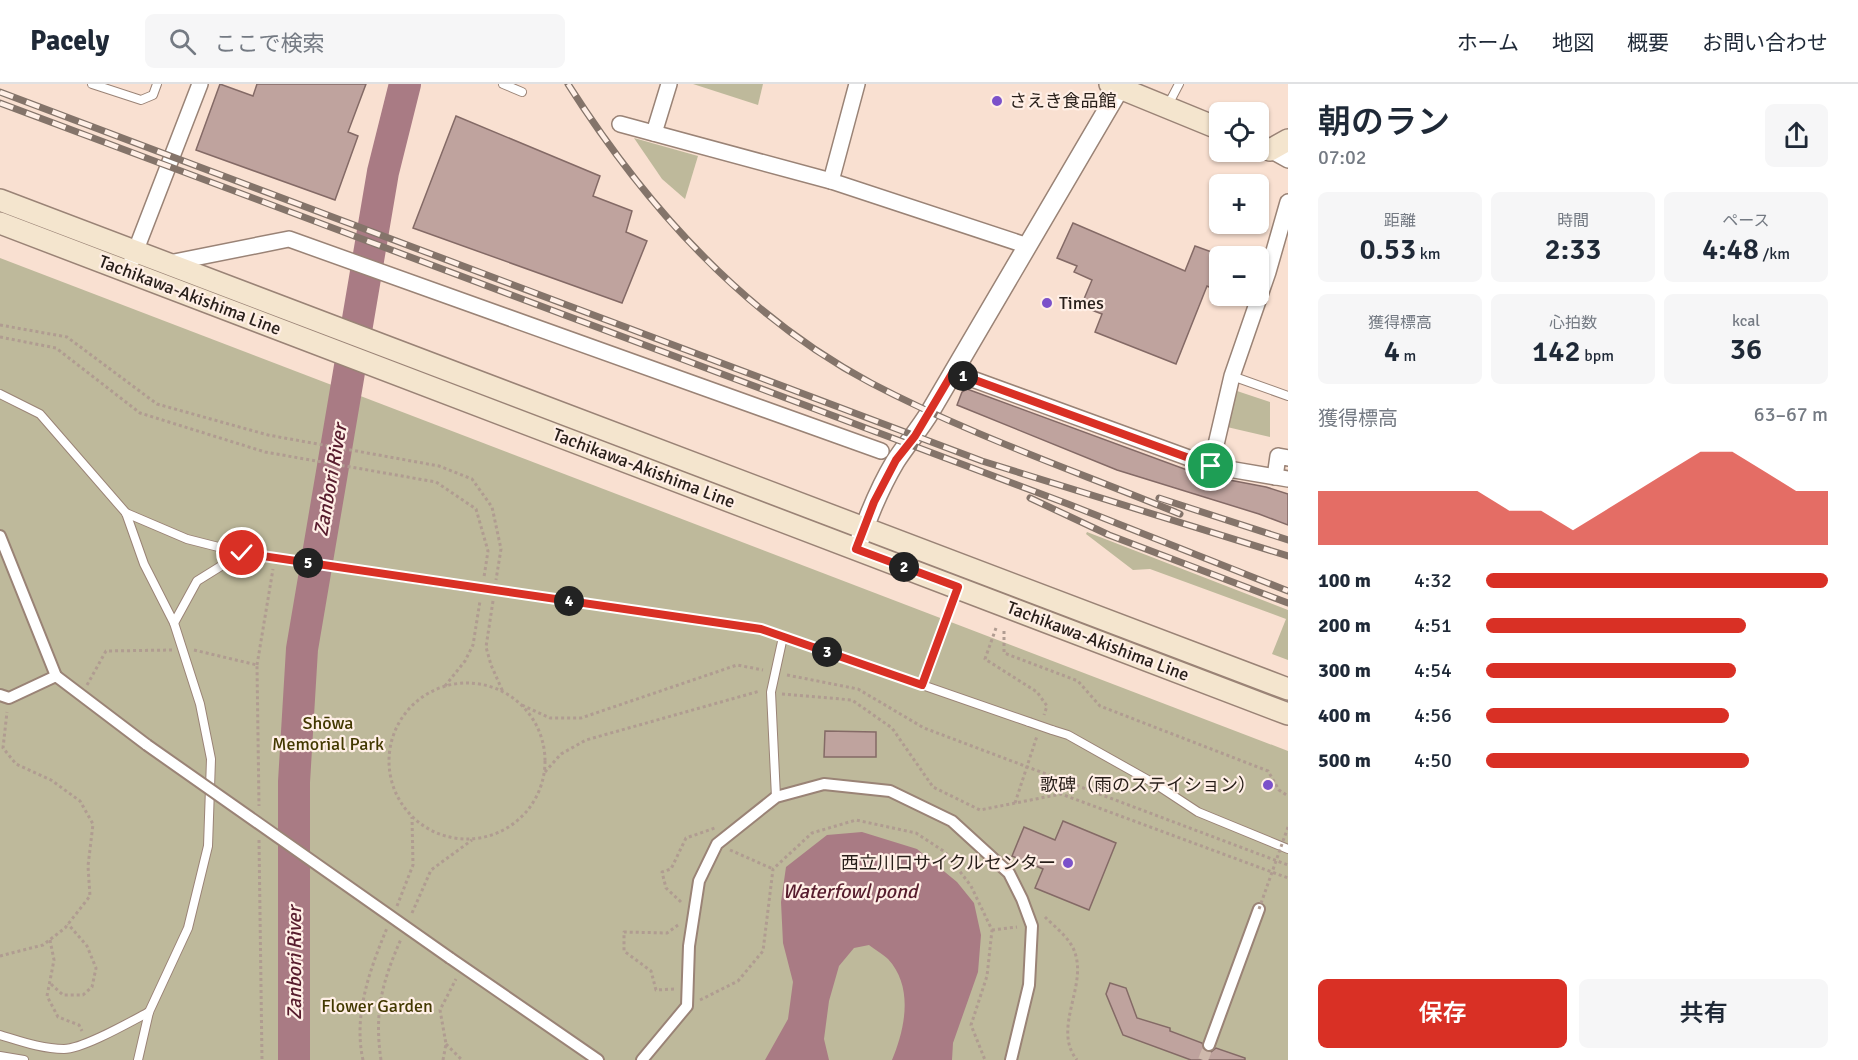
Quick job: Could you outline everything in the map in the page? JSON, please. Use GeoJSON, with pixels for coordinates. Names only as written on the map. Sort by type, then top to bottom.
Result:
{"type":"FeatureCollection","features":[{"type":"Feature","properties":{"kind":"main road"},"geometry":{"type":"LineString","coordinates":[[1115,86],[1209,124]]}},
{"type":"Feature","properties":{"kind":"main road","name":"Tachikawa-Akishima Line"},"geometry":{"type":"LineString","coordinates":[[0,200],[1288,689]]}},
{"type":"Feature","properties":{"kind":"main road","name":"Tachikawa-Akishima Line"},"geometry":{"type":"LineString","coordinates":[[0,223],[1288,714]]}},
{"type":"Feature","properties":{"kind":"street"},"geometry":{"type":"LineString","coordinates":[[127,272],[200,84]]}},
{"type":"Feature","properties":{"kind":"street"},"geometry":{"type":"LineString","coordinates":[[654,133],[669,84]]}},
{"type":"Feature","properties":{"kind":"street"},"geometry":{"type":"LineString","coordinates":[[831,181],[857,84]]}},
{"type":"Feature","properties":{"kind":"street"},"geometry":{"type":"LineString","coordinates":[[856,549],[874,502],[896,460],[915,436],[1028,246],[1115,86]]}},
{"type":"Feature","properties":{"kind":"street"},"geometry":{"type":"LineString","coordinates":[[620,124],[831,181],[1028,246]]}},
{"type":"Feature","properties":{"kind":"street"},"geometry":{"type":"LineString","coordinates":[[1211,466],[1232,376],[1268,272],[1288,202]]}},
{"type":"Feature","properties":{"kind":"street"},"geometry":{"type":"LineString","coordinates":[[169,263],[289,238],[881,451]]}},
{"type":"Feature","properties":{"kind":"street"},"geometry":{"type":"LineString","coordinates":[[953,372],[1211,466],[1282,478],[1278,456],[1288,458]]}},
{"type":"Feature","properties":{"kind":"street"},"geometry":{"type":"LineString","coordinates":[[0,536],[56,676],[147,744],[462,967],[598,1060]]}},
{"type":"Feature","properties":{"kind":"street"},"geometry":{"type":"LineString","coordinates":[[5,696],[56,676]]}},
{"type":"Feature","properties":{"kind":"street"},"geometry":{"type":"LineString","coordinates":[[642,1060],[687,1006],[689,946],[699,881],[717,844],[776,797],[824,784],[890,791],[952,821],[1009,873],[1032,926],[1029,985],[1011,1060]]}},
{"type":"Feature","properties":{"kind":"street"},"geometry":{"type":"LineString","coordinates":[[1209,1045],[1259,909]]}},
{"type":"Feature","properties":{"kind":"lane"},"geometry":{"type":"LineString","coordinates":[[92,84],[141,100],[153,95],[157,84]]}},
{"type":"Feature","properties":{"kind":"lane"},"geometry":{"type":"LineString","coordinates":[[503,84],[522,92]]}},
{"type":"Feature","properties":{"kind":"lane"},"geometry":{"type":"LineString","coordinates":[[1167,107],[1179,84]]}},
{"type":"Feature","properties":{"kind":"lane"},"geometry":{"type":"LineString","coordinates":[[1232,376],[1288,396]]}},
{"type":"Feature","properties":{"kind":"lane"},"geometry":{"type":"LineString","coordinates":[[0,394],[40,414],[126,513],[144,564],[174,623],[200,704],[211,759],[208,846],[188,928],[148,1012],[138,1060]]}},
{"type":"Feature","properties":{"kind":"lane"},"geometry":{"type":"LineString","coordinates":[[126,513],[187,539],[242,553],[761,629],[1068,735],[1157,785],[1198,812],[1288,849]]}},
{"type":"Feature","properties":{"kind":"lane"},"geometry":{"type":"LineString","coordinates":[[174,623],[197,581],[242,553]]}},
{"type":"Feature","properties":{"kind":"lane"},"geometry":{"type":"LineString","coordinates":[[922,685],[958,587]]}},
{"type":"Feature","properties":{"kind":"lane"},"geometry":{"type":"LineString","coordinates":[[776,797],[771,692],[783,637]]}},
{"type":"Feature","properties":{"kind":"lane"},"geometry":{"type":"LineString","coordinates":[[0,1035],[34,1045],[66,1049],[148,1012]]}},
{"type":"Feature","properties":{"kind":"lane"},"geometry":{"type":"LineString","coordinates":[[0,1056],[24,1060]]}},
{"type":"Feature","properties":{"kind":"path"},"geometry":{"type":"LineString","coordinates":[[0,325],[67,337],[157,404],[280,437],[439,466],[472,479],[492,507],[501,549],[496,582]]}},
{"type":"Feature","properties":{"kind":"path"},"geometry":{"type":"LineString","coordinates":[[0,337],[56,348],[140,412],[278,454],[436,482],[476,509],[488,551],[482,586]]}},
{"type":"Feature","properties":{"kind":"path"},"geometry":{"type":"LineString","coordinates":[[257,665],[274,558]]}},
{"type":"Feature","properties":{"kind":"path"},"geometry":{"type":"LineString","coordinates":[[494,592],[486,647],[503,692]]}},
{"type":"Feature","properties":{"kind":"path"},"geometry":{"type":"LineString","coordinates":[[445,686],[465,661],[473,645],[481,598]]}},
{"type":"Feature","properties":{"kind":"path"},"geometry":{"type":"LineString","coordinates":[[1004,631],[1004,653],[1078,681],[1100,706],[1268,771],[1279,790],[1288,795]]}},
{"type":"Feature","properties":{"kind":"path"},"geometry":{"type":"LineString","coordinates":[[522,705],[539,729],[546,757],[545,772],[535,800],[526,812],[515,823],[489,836],[474,839],[448,837],[424,827],[411,816],[399,800],[391,781],[389,768],[391,742],[402,717],[411,707],[421,698],[445,686],[465,683],[484,685],[503,692],[522,705],[550,718],[581,718],[737,665],[858,689],[924,728],[1288,866]]}},
{"type":"Feature","properties":{"kind":"path"},"geometry":{"type":"LineString","coordinates":[[545,772],[561,754],[586,740],[760,691],[852,700],[892,728],[933,787],[980,810],[1061,794],[1288,878]]}},
{"type":"Feature","properties":{"kind":"path"},"geometry":{"type":"LineString","coordinates":[[0,956],[43,945],[68,924],[90,896],[88,866],[93,824],[80,801],[51,780],[16,764],[3,748],[5,696]]}},
{"type":"Feature","properties":{"kind":"path"},"geometry":{"type":"LineString","coordinates":[[396,906],[413,865],[414,830],[411,816]]}},
{"type":"Feature","properties":{"kind":"path"},"geometry":{"type":"LineString","coordinates":[[687,1006],[738,981],[763,951],[773,868],[812,832],[856,820],[916,833],[945,852],[971,886],[992,930],[987,976],[971,1025],[986,1060]]}},
{"type":"Feature","properties":{"kind":"path"},"geometry":{"type":"LineString","coordinates":[[1259,909],[1288,827]]}},
{"type":"Feature","properties":{"kind":"path"},"geometry":{"type":"LineString","coordinates":[[688,989],[656,990],[651,971],[624,951],[624,932],[667,933],[694,913],[666,888],[662,872],[671,869],[686,838],[710,828],[735,830]]}},
{"type":"Feature","properties":{"kind":"path"},"geometry":{"type":"LineString","coordinates":[[717,844],[773,868]]}},
{"type":"Feature","properties":{"kind":"path"},"geometry":{"type":"LineString","coordinates":[[1022,899],[1061,933],[1075,953],[1077,973],[1068,1026],[1069,1044],[1077,1060]]}},
{"type":"Feature","properties":{"kind":"path"},"geometry":{"type":"LineString","coordinates":[[50,983],[63,995],[83,995],[92,987],[96,968],[87,946],[68,924]]}},
{"type":"Feature","properties":{"kind":"path"},"geometry":{"type":"LineString","coordinates":[[363,1060],[361,1012],[371,967],[388,926]]}},
{"type":"Feature","properties":{"kind":"path"},"geometry":{"type":"LineString","coordinates":[[992,930],[1032,926]]}},
{"type":"Feature","properties":{"kind":"path"},"geometry":{"type":"LineString","coordinates":[[50,939],[54,960],[47,996],[58,1017],[79,1025],[87,1041]]}},
{"type":"Feature","properties":{"kind":"path"},"geometry":{"type":"LineString","coordinates":[[443,1060],[446,1044],[440,1010],[462,967]]}},
{"type":"Feature","properties":{"kind":"path"},"geometry":{"type":"LineString","coordinates":[[446,1044],[462,1060]]}},
{"type":"Feature","properties":{"kind":"green space"},"geometry":{"type":"Polygon","coordinates":[[[693,84],[763,84],[758,105],[693,84]]]}},
{"type":"Feature","properties":{"kind":"green space"},"geometry":{"type":"Polygon","coordinates":[[[634,138],[698,156],[685,199],[662,179],[634,138]]]}},
{"type":"Feature","properties":{"kind":"green space","name":"Shōwa Memorial Park"},"geometry":{"type":"Polygon","coordinates":[[[0,258],[1288,751],[1288,1060],[0,1060],[0,258]]]}},
{"type":"Feature","properties":{"kind":"green space"},"geometry":{"type":"Polygon","coordinates":[[[1237,391],[1270,402],[1270,437],[1227,427],[1237,391]]]}},
{"type":"Feature","properties":{"kind":"green space"},"geometry":{"type":"Polygon","coordinates":[[[1087,532],[1288,610],[1288,660],[1272,654],[1286,619],[1150,569],[1133,570],[1086,534],[1087,532]]]}},
{"type":"Feature","properties":{"kind":"water","name":"Waterfowl pond"},"geometry":{"type":"Polygon","coordinates":[[[862,832],[917,849],[957,882],[974,903],[981,935],[978,972],[953,1043],[952,1060],[892,1060],[901,1035],[905,1008],[904,995],[896,970],[888,959],[869,945],[854,948],[839,966],[829,1001],[824,1039],[829,1060],[765,1060],[788,1019],[793,982],[783,943],[781,902],[786,867],[827,835],[862,832]]]}},
{"type":"Feature","properties":{"kind":"building"},"geometry":{"type":"Polygon","coordinates":[[[220,84],[253,96],[257,84],[366,84],[348,132],[358,136],[335,200],[196,150],[220,84]]]}},
{"type":"Feature","properties":{"kind":"building"},"geometry":{"type":"Polygon","coordinates":[[[456,116],[600,176],[593,196],[632,211],[626,232],[647,241],[622,303],[413,228],[456,116]]]}},
{"type":"Feature","properties":{"kind":"building"},"geometry":{"type":"Polygon","coordinates":[[[1073,223],[1185,271],[1195,246],[1209,251],[1209,287],[1207,286],[1176,364],[1095,332],[1102,314],[1081,306],[1092,280],[1074,272],[1077,266],[1057,258],[1073,223]]]}},
{"type":"Feature","properties":{"kind":"building"},"geometry":{"type":"Polygon","coordinates":[[[967,389],[1198,474],[1266,487],[1288,494],[1288,525],[1117,470],[957,405],[962,392],[967,389]]]}},
{"type":"Feature","properties":{"kind":"building"},"geometry":{"type":"Polygon","coordinates":[[[825,731],[876,732],[876,757],[824,757],[825,731]]]}},
{"type":"Feature","properties":{"kind":"building","name":"西立川口サイクルセンター"},"geometry":{"type":"Polygon","coordinates":[[[1063,821],[1116,843],[1089,910],[1035,888],[1043,869],[1012,856],[1024,827],[1055,840],[1063,821]]]}},
{"type":"Feature","properties":{"kind":"building"},"geometry":{"type":"Polygon","coordinates":[[[1110,983],[1126,988],[1137,1018],[1170,1028],[1170,1031],[1202,1043],[1206,1052],[1211,1052],[1216,1048],[1245,1058],[1245,1060],[1191,1060],[1123,1035],[1106,994],[1110,983]]]}},
{"type":"Feature","properties":{"kind":"waterway","name":"Zanbori River"},"geometry":{"type":"LineString","coordinates":[[294,1060],[294,782],[302,649],[383,172],[405,84]]}},
{"type":"Feature","properties":{"kind":"tunnel"},"geometry":{"type":"LineString","coordinates":[[1203,1060],[1209,1045]]}},
{"type":"Feature","properties":{"kind":"railway"},"geometry":{"type":"LineString","coordinates":[[568,84],[630,172],[700,253],[780,325],[824,356],[871,383],[946,419],[1180,514]]}},
{"type":"Feature","properties":{"kind":"railway"},"geometry":{"type":"LineString","coordinates":[[0,92],[982,461],[1288,556]]}},
{"type":"Feature","properties":{"kind":"railway"},"geometry":{"type":"LineString","coordinates":[[0,103],[1068,504],[1288,591]]}},
{"type":"Feature","properties":{"kind":"railway"},"geometry":{"type":"LineString","coordinates":[[1030,498],[1109,535],[1288,603]]}},
{"type":"Feature","properties":{"kind":"railway"},"geometry":{"type":"LineString","coordinates":[[1159,498],[1288,540]]}},
{"type":"Feature","properties":{"kind":"place","name":"さえき食品館"},"geometry":{"type":"Point","coordinates":[997,101]}},
{"type":"Feature","properties":{"kind":"place","name":"Times"},"geometry":{"type":"Point","coordinates":[1047,303]}},
{"type":"Feature","properties":{"kind":"place","name":"歌碑（雨のステイション）"},"geometry":{"type":"Point","coordinates":[1268,785]}},
{"type":"Feature","properties":{"kind":"place","name":"西立川口サイクルセンター"},"geometry":{"type":"Point","coordinates":[1068,863]}},
{"type":"Feature","properties":{"kind":"route"},"geometry":{"type":"LineString","coordinates":[[242,553],[761,629],[922,685],[958,587],[856,549],[874,502],[896,460],[915,436],[953,372],[1211,466]]}},
{"type":"Feature","properties":{"kind":"park label","name":"Flower Garden"},"geometry":{"type":"Point","coordinates":[377,1006]}}]}
